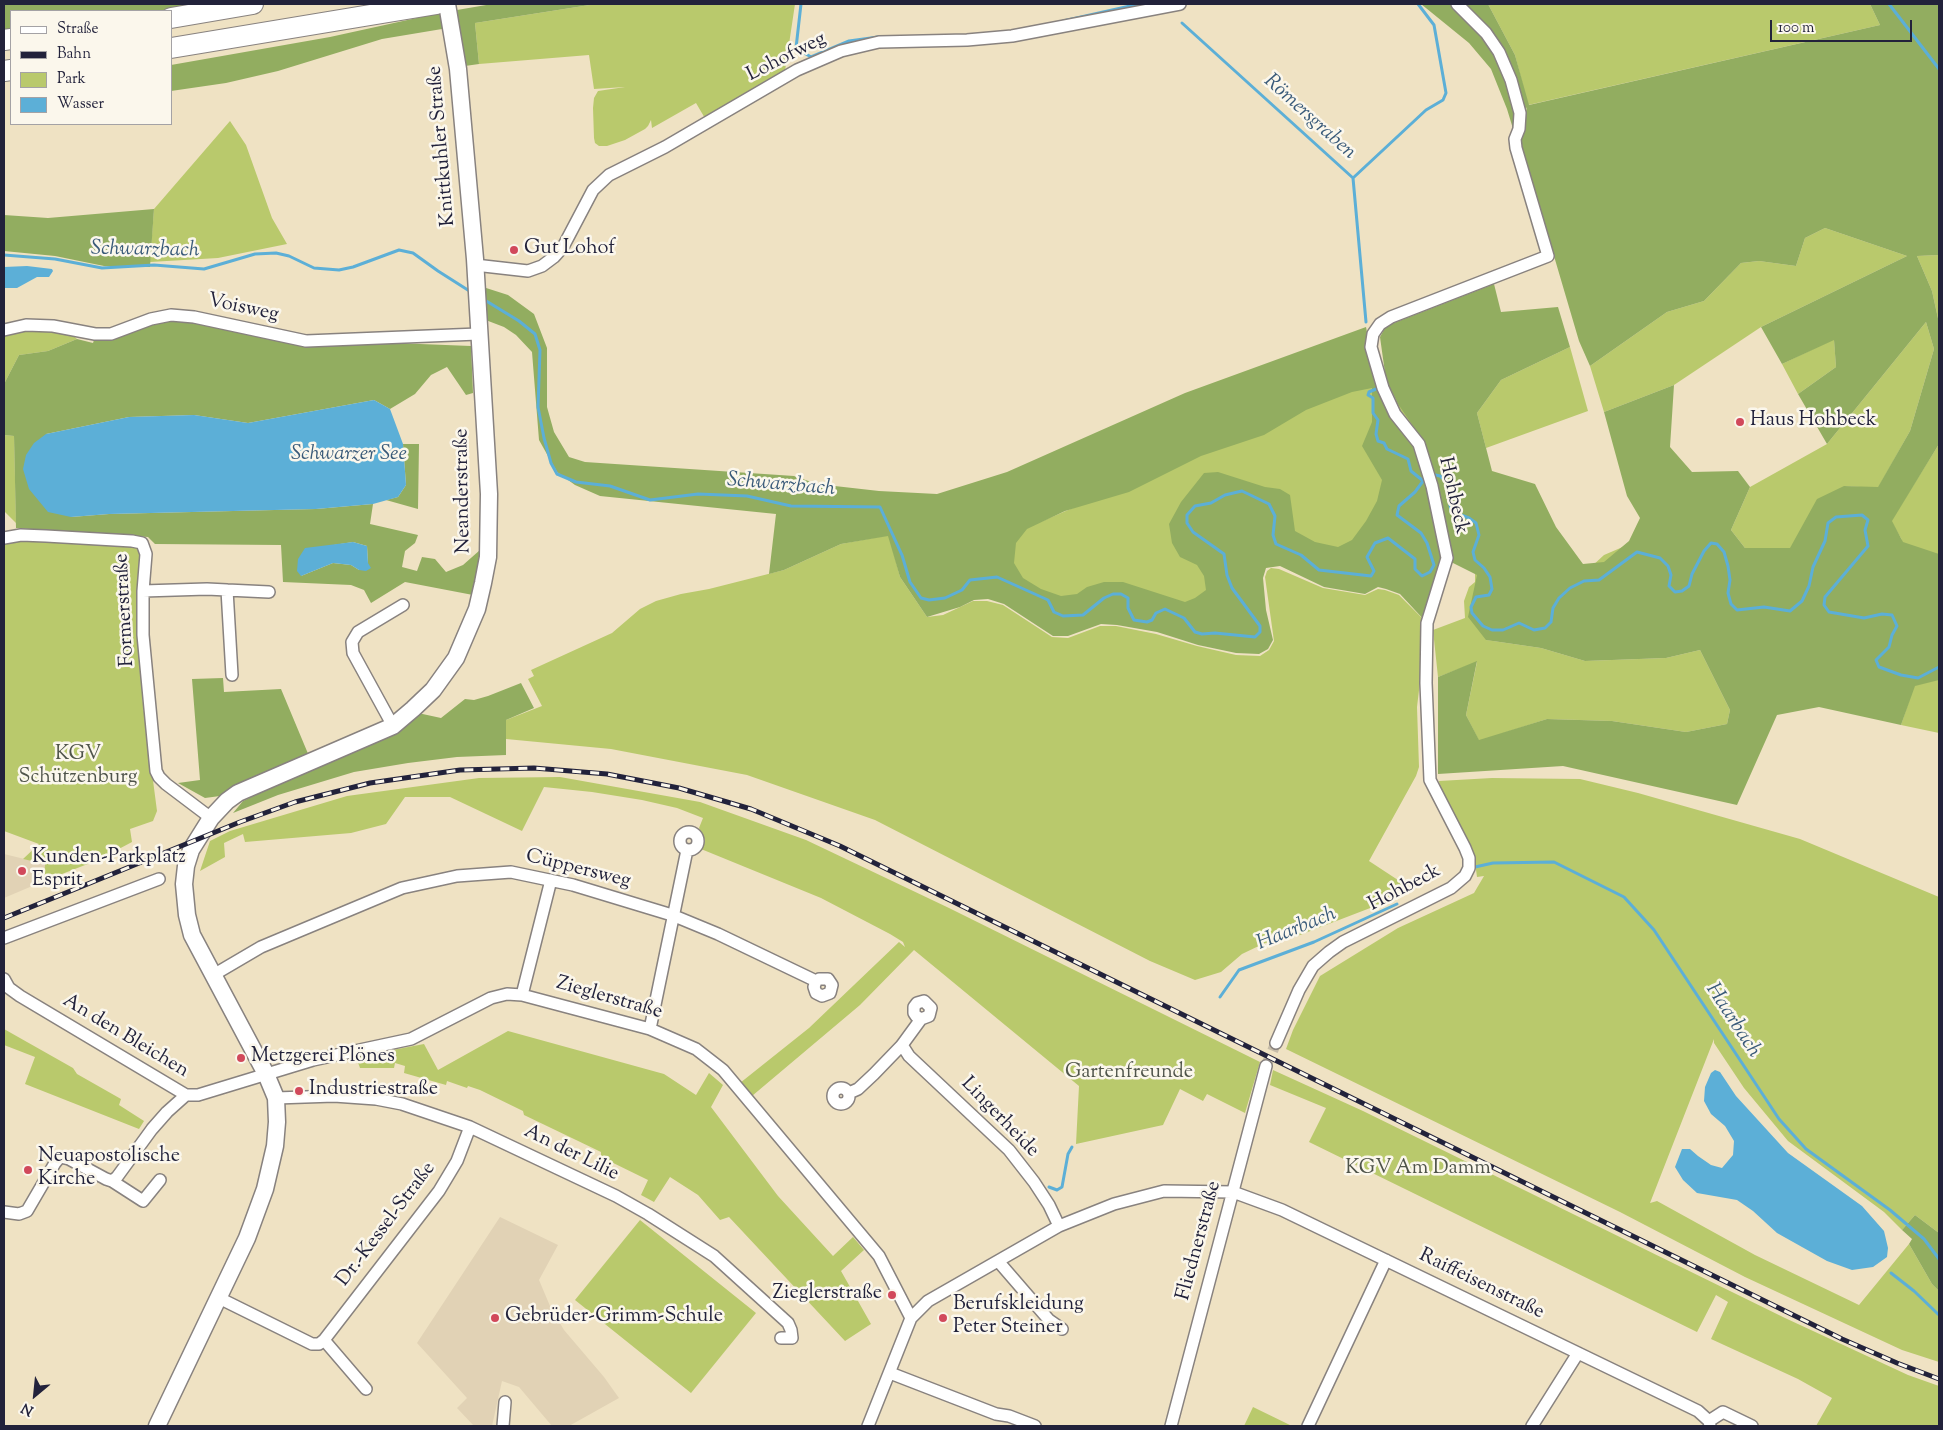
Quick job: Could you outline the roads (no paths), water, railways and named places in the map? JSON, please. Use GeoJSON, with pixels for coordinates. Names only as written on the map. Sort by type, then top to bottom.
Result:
{"type":"FeatureCollection","features":[{"type":"Feature","properties":{"kind":"highway"},"geometry":{"type":"LineString","coordinates":[[172,18],[253,4]]}},
{"type":"Feature","properties":{"kind":"highway"},"geometry":{"type":"LineString","coordinates":[[172,48],[437,4]]}},
{"type":"Feature","properties":{"kind":"street","name":"Knittkuhler Straße"},"geometry":{"type":"LineString","coordinates":[[447,4],[458,69],[476,286]]}},
{"type":"Feature","properties":{"kind":"street","name":"Lohofweg"},"geometry":{"type":"LineString","coordinates":[[475,265],[528,271],[542,266],[563,247],[593,190],[604,178],[665,147],[797,70],[841,51],[879,42],[967,40],[1012,36],[1180,4]]}},
{"type":"Feature","properties":{"kind":"street","name":"Hohbeck"},"geometry":{"type":"LineString","coordinates":[[1276,1043],[1299,990],[1313,966],[1343,942],[1450,888],[1466,876],[1469,868],[1469,858],[1465,848],[1430,780],[1426,683],[1428,623],[1447,558],[1427,466],[1419,444],[1396,414],[1382,388],[1371,347],[1373,334],[1380,324],[1391,317],[1548,256],[1516,148],[1515,139],[1519,129],[1520,113],[1511,80],[1499,52],[1486,34],[1457,4]]}},
{"type":"Feature","properties":{"kind":"street","name":"Neanderstraße"},"geometry":{"type":"LineString","coordinates":[[211,818],[227,801],[249,788],[393,726],[433,690],[456,658],[477,609],[488,556],[489,494],[476,286]]}},
{"type":"Feature","properties":{"kind":"street","name":"Voisweg"},"geometry":{"type":"LineString","coordinates":[[4,330],[26,325],[53,326],[95,334],[111,334],[151,319],[171,315],[194,317],[306,341],[478,334]]}},
{"type":"Feature","properties":{"kind":"street","name":"Formerstraße"},"geometry":{"type":"LineString","coordinates":[[4,538],[21,535],[137,541],[142,543],[146,554],[143,591],[143,635],[156,771],[166,784],[211,818]]}},
{"type":"Feature","properties":{"kind":"street"},"geometry":{"type":"LineString","coordinates":[[143,591],[207,589],[269,592]]}},
{"type":"Feature","properties":{"kind":"street"},"geometry":{"type":"LineString","coordinates":[[227,590],[232,674]]}},
{"type":"Feature","properties":{"kind":"street"},"geometry":{"type":"LineString","coordinates":[[393,726],[352,653],[352,642],[358,632],[403,605]]}},
{"type":"Feature","properties":{"kind":"street"},"geometry":{"type":"LineString","coordinates":[[161,1425],[247,1238],[265,1189],[275,1146],[276,1098],[266,1074],[215,974],[192,935],[187,915],[184,884],[186,866],[199,834],[211,818]]}},
{"type":"Feature","properties":{"kind":"street"},"geometry":{"type":"LineString","coordinates":[[650,1029],[672,915],[687,850]]}},
{"type":"Feature","properties":{"kind":"street","name":"Cüppersweg"},"geometry":{"type":"LineString","coordinates":[[215,974],[261,947],[402,888],[456,876],[511,872],[551,880],[672,915],[718,934],[816,981]]}},
{"type":"Feature","properties":{"kind":"street"},"geometry":{"type":"LineString","coordinates":[[4,938],[159,879]]}},
{"type":"Feature","properties":{"kind":"street"},"geometry":{"type":"LineString","coordinates":[[522,995],[551,880]]}},
{"type":"Feature","properties":{"kind":"street","name":"An den Bleichen"},"geometry":{"type":"LineString","coordinates":[[4,979],[9,988],[20,996],[186,1096],[198,1095],[266,1074]]}},
{"type":"Feature","properties":{"kind":"street","name":"Zieglerstraße"},"geometry":{"type":"LineString","coordinates":[[266,1074],[312,1060],[411,1039],[491,998],[507,994],[522,995],[650,1029],[696,1049],[723,1070],[878,1256],[911,1318]]}},
{"type":"Feature","properties":{"kind":"street"},"geometry":{"type":"LineString","coordinates":[[848,1093],[858,1089],[902,1045],[921,1019]]}},
{"type":"Feature","properties":{"kind":"street","name":"Lingerheide"},"geometry":{"type":"LineString","coordinates":[[902,1045],[909,1056],[1009,1150],[1034,1182],[1049,1205],[1059,1226]]}},
{"type":"Feature","properties":{"kind":"street","name":"Fliednerstraße"},"geometry":{"type":"LineString","coordinates":[[1171,1426],[1266,1066]]}},
{"type":"Feature","properties":{"kind":"street"},"geometry":{"type":"LineString","coordinates":[[112,1181],[121,1172],[152,1129],[167,1112],[186,1096]]}},
{"type":"Feature","properties":{"kind":"street","name":"An der Lilie"},"geometry":{"type":"LineString","coordinates":[[276,1098],[334,1096],[376,1099],[402,1104],[470,1126],[637,1208],[714,1256],[788,1322],[792,1330],[792,1338],[781,1338]]}},
{"type":"Feature","properties":{"kind":"street","name":"Dr.-Kessel-Straße"},"geometry":{"type":"LineString","coordinates":[[324,1340],[444,1183],[457,1161],[470,1126]]}},
{"type":"Feature","properties":{"kind":"street"},"geometry":{"type":"LineString","coordinates":[[4,1212],[19,1214],[27,1211],[60,1157],[69,1158],[112,1181],[143,1201],[160,1180]]}},
{"type":"Feature","properties":{"kind":"street","name":"Raiffeisenstraße"},"geometry":{"type":"LineString","coordinates":[[911,1318],[928,1301],[1059,1226],[1114,1204],[1164,1191],[1232,1192],[1282,1210],[1386,1260],[1698,1411],[1710,1423],[1723,1412],[1752,1426]]}},
{"type":"Feature","properties":{"kind":"street"},"geometry":{"type":"LineString","coordinates":[[1308,1426],[1386,1260]]}},
{"type":"Feature","properties":{"kind":"street"},"geometry":{"type":"LineString","coordinates":[[998,1261],[1049,1320],[1062,1329]]}},
{"type":"Feature","properties":{"kind":"street"},"geometry":{"type":"LineString","coordinates":[[219,1298],[312,1344],[318,1344],[324,1340],[366,1389]]}},
{"type":"Feature","properties":{"kind":"street"},"geometry":{"type":"LineString","coordinates":[[868,1426],[911,1318]]}},
{"type":"Feature","properties":{"kind":"street"},"geometry":{"type":"LineString","coordinates":[[1532,1426],[1578,1353]]}},
{"type":"Feature","properties":{"kind":"street"},"geometry":{"type":"LineString","coordinates":[[890,1373],[996,1420],[1009,1416],[1035,1426]]}},
{"type":"Feature","properties":{"kind":"street"},"geometry":{"type":"LineString","coordinates":[[503,1426],[506,1402]]}},
{"type":"Feature","properties":{"kind":"water"},"geometry":{"type":"Polygon","coordinates":[[[27,266],[52,269],[53,271],[49,277],[37,277],[17,288],[4,288],[4,267],[27,266]]]}},
{"type":"Feature","properties":{"kind":"water","name":"Schwarzer See"},"geometry":{"type":"Polygon","coordinates":[[[374,400],[390,409],[403,444],[406,485],[398,497],[373,504],[316,509],[109,514],[71,517],[48,512],[29,489],[23,469],[26,455],[34,443],[46,434],[129,417],[194,415],[248,423],[374,400]]]}},
{"type":"Feature","properties":{"kind":"water"},"geometry":{"type":"Polygon","coordinates":[[[353,542],[367,546],[368,563],[371,568],[366,571],[359,570],[351,565],[333,563],[301,576],[297,571],[298,559],[305,548],[353,542]]]}},
{"type":"Feature","properties":{"kind":"water"},"geometry":{"type":"Polygon","coordinates":[[[1715,1070],[1720,1072],[1736,1096],[1788,1153],[1862,1206],[1884,1231],[1888,1248],[1887,1257],[1873,1267],[1852,1270],[1827,1261],[1777,1233],[1753,1211],[1737,1200],[1697,1193],[1683,1180],[1675,1167],[1682,1149],[1690,1149],[1711,1165],[1722,1168],[1733,1155],[1734,1141],[1725,1126],[1711,1114],[1704,1101],[1705,1087],[1711,1073],[1715,1070]]]}},
{"type":"Feature","properties":{"kind":"waterway","name":"Römersgraben"},"geometry":{"type":"LineString","coordinates":[[801,4],[796,48],[811,57],[849,41],[878,37]]}},
{"type":"Feature","properties":{"kind":"waterway","name":"Römersgraben"},"geometry":{"type":"LineString","coordinates":[[1063,21],[1139,4]]}},
{"type":"Feature","properties":{"kind":"waterway"},"geometry":{"type":"LineString","coordinates":[[1353,178],[1426,110],[1443,100],[1446,93],[1434,25],[1418,4]]}},
{"type":"Feature","properties":{"kind":"waterway"},"geometry":{"type":"LineString","coordinates":[[1889,4],[1939,69]]}},
{"type":"Feature","properties":{"kind":"waterway","name":"Römersgraben"},"geometry":{"type":"LineString","coordinates":[[1182,23],[1353,178],[1366,322]]}},
{"type":"Feature","properties":{"kind":"waterway","name":"Schwarzbach"},"geometry":{"type":"LineString","coordinates":[[4,255],[55,259],[102,268],[154,265],[204,269],[255,254],[276,253],[289,256],[314,268],[339,270],[353,267],[399,250],[413,253],[471,292]]}},
{"type":"Feature","properties":{"kind":"waterway","name":"Schwarzbach"},"geometry":{"type":"LineString","coordinates":[[483,299],[519,321],[535,334],[540,350],[538,407],[551,463],[557,474],[576,482],[610,486],[650,500],[698,494],[747,496],[791,506],[880,507],[902,555],[910,582],[921,598],[929,600],[945,598],[962,590],[970,580],[997,577],[1048,600],[1054,612],[1063,616],[1083,615],[1104,598],[1113,594],[1121,594],[1128,598],[1128,608],[1134,620],[1147,622],[1152,620],[1156,613],[1165,609],[1184,618],[1195,632],[1255,637],[1260,632],[1260,626],[1232,588],[1227,575],[1224,554],[1193,532],[1187,523],[1187,515],[1195,506],[1211,503],[1225,495],[1242,491],[1269,504],[1275,516],[1273,535],[1276,544],[1301,555],[1319,570],[1371,576],[1374,571],[1367,557],[1375,543],[1388,538],[1415,559],[1415,569],[1422,576],[1430,572],[1434,565],[1427,543],[1421,533],[1397,515],[1399,506],[1415,492],[1426,477]]}},
{"type":"Feature","properties":{"kind":"waterway","name":"Römersgraben"},"geometry":{"type":"LineString","coordinates":[[1376,389],[1369,392],[1368,395],[1373,398],[1373,413],[1378,420],[1376,434],[1378,441],[1384,443],[1387,449],[1408,459],[1411,471],[1422,480]]}},
{"type":"Feature","properties":{"kind":"waterway","name":"Schwarzbach"},"geometry":{"type":"LineString","coordinates":[[1431,474],[1440,476],[1446,481],[1451,511],[1476,523],[1479,535],[1473,552],[1475,560],[1490,577],[1492,589],[1489,595],[1476,597],[1471,607],[1472,613],[1483,626],[1492,630],[1503,630],[1519,623],[1534,630],[1545,628],[1551,622],[1553,608],[1559,598],[1570,588],[1584,581],[1599,580],[1637,552],[1660,558],[1668,566],[1671,575],[1669,586],[1675,592],[1682,591],[1689,586],[1692,574],[1704,551],[1711,543],[1717,544],[1724,552],[1730,580],[1728,593],[1731,604],[1737,610],[1764,607],[1790,611],[1802,601],[1809,586],[1813,567],[1825,541],[1828,523],[1836,517],[1862,515],[1868,520],[1865,530],[1868,546],[1825,597],[1824,605],[1829,612],[1864,618],[1882,614],[1892,615],[1897,626],[1889,647],[1876,660],[1879,667],[1901,675],[1918,678],[1939,667]]}},
{"type":"Feature","properties":{"kind":"waterway","name":"Haarbach"},"geometry":{"type":"LineString","coordinates":[[1475,867],[1493,863],[1554,862],[1624,897],[1654,930],[1779,1119],[1806,1149],[1890,1210],[1924,1239],[1939,1259]]}},
{"type":"Feature","properties":{"kind":"waterway","name":"Haarbach"},"geometry":{"type":"LineString","coordinates":[[1220,997],[1239,970],[1314,942],[1397,904]]}},
{"type":"Feature","properties":{"kind":"waterway","name":"Haarbach"},"geometry":{"type":"LineString","coordinates":[[1049,1187],[1057,1190],[1062,1187],[1068,1154],[1072,1147]]}},
{"type":"Feature","properties":{"kind":"waterway"},"geometry":{"type":"LineString","coordinates":[[1891,1273],[1914,1291],[1939,1315]]}},
{"type":"Feature","properties":{"kind":"tunnel"},"geometry":{"type":"LineString","coordinates":[[1266,1066],[1276,1043]]}},
{"type":"Feature","properties":{"kind":"railway"},"geometry":{"type":"LineString","coordinates":[[4,918],[240,822],[295,802],[370,783],[460,770],[534,768],[607,774],[679,788],[751,809],[840,846],[1842,1339],[1939,1379]]}},
{"type":"Feature","properties":{"kind":"place","name":"Gut Lohof"},"geometry":{"type":"Point","coordinates":[514,250]}},
{"type":"Feature","properties":{"kind":"place","name":"Haus Hohbeck"},"geometry":{"type":"Point","coordinates":[1740,422]}},
{"type":"Feature","properties":{"kind":"place","name":"Kunden-Parkplatz Esprit"},"geometry":{"type":"Point","coordinates":[22,871]}},
{"type":"Feature","properties":{"kind":"place","name":"Metzgerei Plönes"},"geometry":{"type":"Point","coordinates":[241,1058]}},
{"type":"Feature","properties":{"kind":"place","name":"Industriestraße"},"geometry":{"type":"Point","coordinates":[299,1091]}},
{"type":"Feature","properties":{"kind":"place","name":"Neuapostolische Kirche"},"geometry":{"type":"Point","coordinates":[28,1170]}},
{"type":"Feature","properties":{"kind":"place","name":"Zieglerstraße"},"geometry":{"type":"Point","coordinates":[892,1295]}},
{"type":"Feature","properties":{"kind":"place","name":"Gebrüder-Grimm-Schule"},"geometry":{"type":"Point","coordinates":[495,1318]}},
{"type":"Feature","properties":{"kind":"place","name":"Berufskleidung Peter Steiner"},"geometry":{"type":"Point","coordinates":[943,1318]}},
{"type":"Feature","properties":{"kind":"park label","name":"KGV Schützenburg"},"geometry":{"type":"Point","coordinates":[78,768]}},
{"type":"Feature","properties":{"kind":"park label","name":"Gartenfreunde"},"geometry":{"type":"Point","coordinates":[1129,1074]}},
{"type":"Feature","properties":{"kind":"park label","name":"KGV Am Damm"},"geometry":{"type":"Point","coordinates":[1418,1170]}}]}
